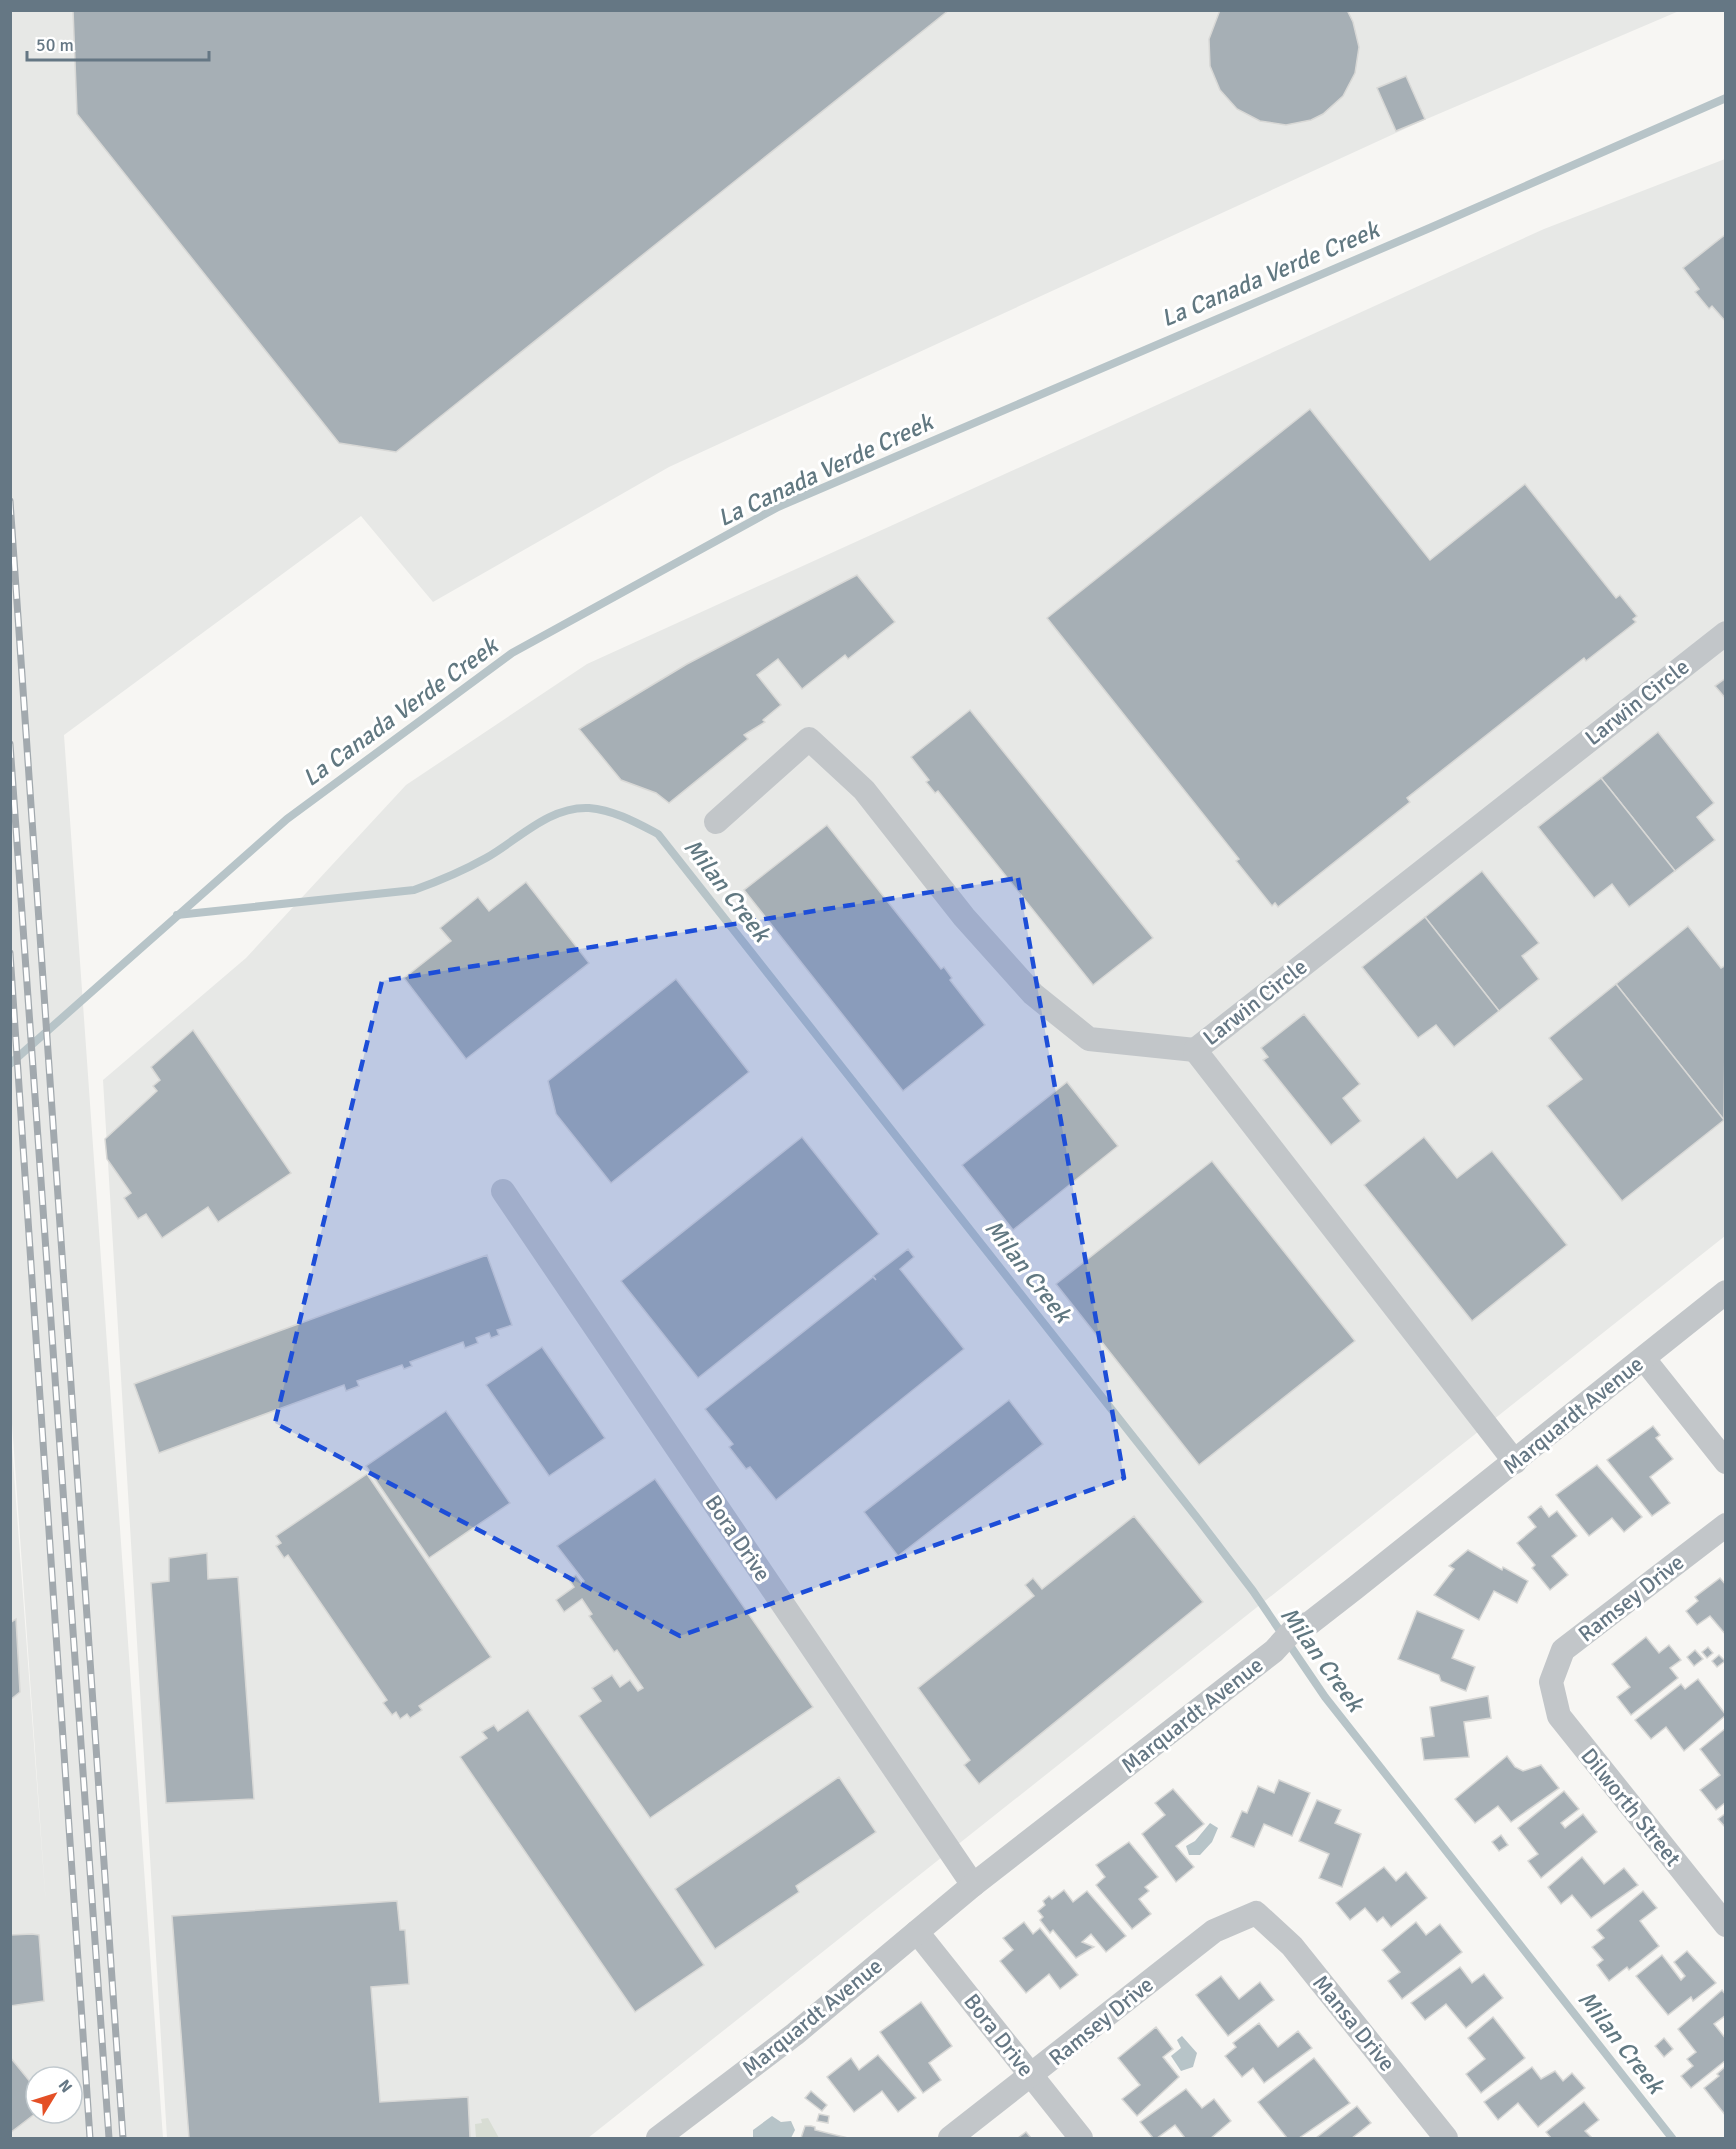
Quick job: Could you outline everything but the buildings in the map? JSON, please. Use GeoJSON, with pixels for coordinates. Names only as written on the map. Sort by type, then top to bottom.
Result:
{"type":"FeatureCollection","features":[{"type":"Feature","properties":{"kind":"street","name":"Larwin Circle"},"geometry":{"type":"LineString","coordinates":[[1515,1462],[1195,1050],[1725,633]]}},
{"type":"Feature","properties":{"kind":"street"},"geometry":{"type":"LineString","coordinates":[[716,822],[809,740],[864,790],[964,916],[1033,994],[1049,1007],[1089,1039],[1195,1050]]}},
{"type":"Feature","properties":{"kind":"street","name":"Bora Drive"},"geometry":{"type":"LineString","coordinates":[[503,1191],[973,1885]]}},
{"type":"Feature","properties":{"kind":"street","name":"Marquardt Avenue"},"geometry":{"type":"LineString","coordinates":[[658,2139],[795,2034],[973,1885],[1274,1651],[1295,1628],[1310,1623],[1515,1462],[1725,1292]]}},
{"type":"Feature","properties":{"kind":"street"},"geometry":{"type":"LineString","coordinates":[[1644,1359],[1725,1462]]}},
{"type":"Feature","properties":{"kind":"street","name":"Ramsey Drive"},"geometry":{"type":"LineString","coordinates":[[1551,1682],[1563,1650],[1725,1525]]}},
{"type":"Feature","properties":{"kind":"street","name":"Dilworth Street"},"geometry":{"type":"LineString","coordinates":[[1551,1682],[1559,1716],[1725,1925]]}},
{"type":"Feature","properties":{"kind":"street","name":"Ramsey Drive"},"geometry":{"type":"LineString","coordinates":[[950,2139],[1214,1931],[1256,1913]]}},
{"type":"Feature","properties":{"kind":"street","name":"Mansa Drive"},"geometry":{"type":"LineString","coordinates":[[1256,1913],[1292,1946],[1446,2139]]}},
{"type":"Feature","properties":{"kind":"street","name":"Bora Drive"},"geometry":{"type":"LineString","coordinates":[[917,1932],[1081,2139]]}},
{"type":"Feature","properties":{"kind":"highlighted area"},"geometry":{"type":"Polygon","coordinates":[[[1018,878],[1124,1478],[680,1636],[275,1423],[382,981],[1018,878]]]}},
{"type":"Feature","properties":{"kind":"shaded area"},"geometry":{"type":"Polygon","coordinates":[[[11,11],[1679,11],[1422,121],[669,467],[433,602],[361,516],[64,735],[163,2138],[11,2138],[10,1420],[46,1906],[10,1395],[11,11]]]}},
{"type":"Feature","properties":{"kind":"shaded area"},"geometry":{"type":"Polygon","coordinates":[[[1725,159],[1725,1236],[588,2138],[167,2138],[103,1080],[246,958],[406,785],[587,664],[1544,229],[1725,159]]]}},
{"type":"Feature","properties":{"kind":"shaded area"},"geometry":{"type":"Polygon","coordinates":[[[1210,1823],[1218,1828],[1212,1842],[1200,1855],[1189,1855],[1186,1846],[1195,1841],[1210,1823]]]}},
{"type":"Feature","properties":{"kind":"shaded area"},"geometry":{"type":"Polygon","coordinates":[[[1182,2036],[1197,2053],[1193,2067],[1181,2071],[1171,2056],[1181,2048],[1177,2040],[1182,2036]]]}},
{"type":"Feature","properties":{"kind":"shaded area"},"geometry":{"type":"Polygon","coordinates":[[[772,2116],[781,2122],[791,2121],[795,2130],[791,2138],[753,2138],[753,2130],[772,2116]]]}},
{"type":"Feature","properties":{"kind":"shaded area"},"geometry":{"type":"Polygon","coordinates":[[[488,2118],[499,2138],[476,2138],[475,2124],[482,2123],[481,2119],[488,2118]]]}},
{"type":"Feature","properties":{"kind":"waterway","name":"La Canada Verde Creek"},"geometry":{"type":"LineString","coordinates":[[10,1064],[287,819],[512,653],[778,507],[1432,227],[1726,98]]}},
{"type":"Feature","properties":{"kind":"waterway","name":"Milan Creek"},"geometry":{"type":"LineString","coordinates":[[177,915],[414,890],[469,867],[498,851],[547,818],[574,809],[589,808],[607,811],[658,834],[1198,1519],[1253,1591],[1325,1697],[1672,2138]]}},
{"type":"Feature","properties":{"kind":"railway"},"geometry":{"type":"LineString","coordinates":[[10,501],[123,2138]]}},
{"type":"Feature","properties":{"kind":"railway"},"geometry":{"type":"LineString","coordinates":[[10,744],[109,2138]]}},
{"type":"Feature","properties":{"kind":"railway"},"geometry":{"type":"LineString","coordinates":[[10,953],[90,2138]]}}]}
